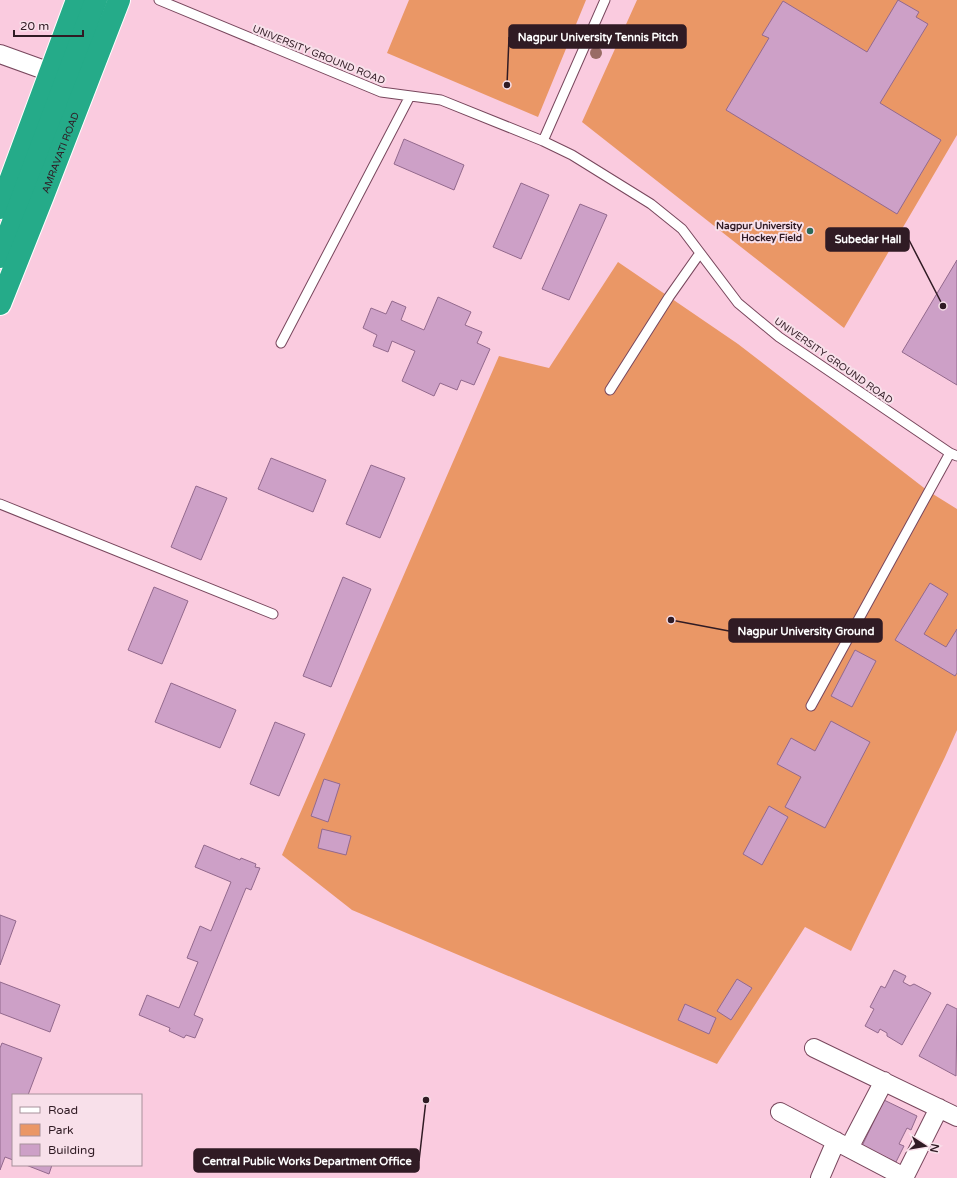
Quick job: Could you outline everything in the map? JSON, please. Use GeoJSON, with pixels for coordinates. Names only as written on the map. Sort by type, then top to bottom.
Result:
{"type":"FeatureCollection","features":[{"type":"Feature","properties":{"kind":"highway"},"geometry":{"type":"LineString","coordinates":[[0,208],[77,0]]}},
{"type":"Feature","properties":{"kind":"highway"},"geometry":{"type":"LineString","coordinates":[[0,233],[86,0]]}},
{"type":"Feature","properties":{"kind":"highway"},"geometry":{"type":"LineString","coordinates":[[0,257],[96,0]]}},
{"type":"Feature","properties":{"kind":"highway","name":"AMRAVATI ROAD"},"geometry":{"type":"LineString","coordinates":[[0,304],[119,0]]}},
{"type":"Feature","properties":{"kind":"street"},"geometry":{"type":"LineString","coordinates":[[0,54],[50,72]]}},
{"type":"Feature","properties":{"kind":"street"},"geometry":{"type":"LineString","coordinates":[[814,1048],[957,1117]]}},
{"type":"Feature","properties":{"kind":"street"},"geometry":{"type":"LineString","coordinates":[[820,1178],[884,1082]]}},
{"type":"Feature","properties":{"kind":"street"},"geometry":{"type":"LineString","coordinates":[[780,1112],[904,1178],[939,1108]]}},
{"type":"Feature","properties":{"kind":"lane","name":"UNIVERSITY GROUND ROAD"},"geometry":{"type":"LineString","coordinates":[[159,0],[380,92],[441,100],[543,141],[572,155],[651,204],[682,229],[738,303],[779,337],[954,455]]}},
{"type":"Feature","properties":{"kind":"lane"},"geometry":{"type":"LineString","coordinates":[[543,141],[605,0]]}},
{"type":"Feature","properties":{"kind":"lane"},"geometry":{"type":"LineString","coordinates":[[280,343],[410,96]]}},
{"type":"Feature","properties":{"kind":"lane"},"geometry":{"type":"LineString","coordinates":[[610,390],[669,297],[700,253]]}},
{"type":"Feature","properties":{"kind":"lane"},"geometry":{"type":"LineString","coordinates":[[811,706],[954,455]]}},
{"type":"Feature","properties":{"kind":"lane"},"geometry":{"type":"LineString","coordinates":[[0,504],[273,614]]}},
{"type":"Feature","properties":{"kind":"green space"},"geometry":{"type":"Polygon","coordinates":[[[409,0],[586,0],[538,117],[387,53],[409,0]]]}},
{"type":"Feature","properties":{"kind":"green space","name":"Nagpur University Hockey Field"},"geometry":{"type":"Polygon","coordinates":[[[637,0],[957,0],[957,135],[844,328],[582,122],[637,0]]]}},
{"type":"Feature","properties":{"kind":"green space"},"geometry":{"type":"Polygon","coordinates":[[[618,262],[738,344],[928,491],[957,509],[957,730],[851,951],[805,927],[717,1064],[352,910],[282,855],[499,356],[549,368],[618,262]]]}},
{"type":"Feature","properties":{"kind":"building"},"geometry":{"type":"Polygon","coordinates":[[[898,0],[919,12],[916,17],[928,24],[880,103],[941,140],[897,214],[726,110],[769,38],[762,35],[783,1],[867,52],[898,0]]]}},
{"type":"Feature","properties":{"kind":"building"},"geometry":{"type":"Polygon","coordinates":[[[404,139],[464,165],[454,190],[394,164],[404,139]]]}},
{"type":"Feature","properties":{"kind":"building"},"geometry":{"type":"Polygon","coordinates":[[[521,183],[549,195],[521,259],[493,247],[521,183]]]}},
{"type":"Feature","properties":{"kind":"building"},"geometry":{"type":"Polygon","coordinates":[[[580,204],[607,215],[569,300],[542,289],[580,204]]]}},
{"type":"Feature","properties":{"kind":"building"},"geometry":{"type":"Polygon","coordinates":[[[957,260],[957,385],[902,352],[957,260]]]}},
{"type":"Feature","properties":{"kind":"building"},"geometry":{"type":"Polygon","coordinates":[[[438,297],[471,312],[465,325],[482,332],[477,343],[490,349],[474,385],[461,380],[457,390],[440,383],[434,396],[402,381],[415,351],[392,341],[388,352],[373,346],[377,335],[363,328],[371,308],[386,314],[392,301],[406,307],[401,320],[424,330],[438,297]]]}},
{"type":"Feature","properties":{"kind":"building"},"geometry":{"type":"Polygon","coordinates":[[[271,458],[326,480],[313,512],[258,489],[271,458]]]}},
{"type":"Feature","properties":{"kind":"building"},"geometry":{"type":"Polygon","coordinates":[[[371,465],[405,478],[380,538],[346,524],[371,465]]]}},
{"type":"Feature","properties":{"kind":"building"},"geometry":{"type":"Polygon","coordinates":[[[196,486],[227,498],[201,560],[171,547],[196,486]]]}},
{"type":"Feature","properties":{"kind":"building"},"geometry":{"type":"Polygon","coordinates":[[[343,577],[371,589],[331,687],[303,676],[343,577]]]}},
{"type":"Feature","properties":{"kind":"building"},"geometry":{"type":"Polygon","coordinates":[[[930,583],[948,594],[924,634],[946,647],[957,629],[957,673],[955,676],[895,640],[930,583]]]}},
{"type":"Feature","properties":{"kind":"building"},"geometry":{"type":"Polygon","coordinates":[[[154,587],[188,601],[162,664],[128,650],[154,587]]]}},
{"type":"Feature","properties":{"kind":"building"},"geometry":{"type":"Polygon","coordinates":[[[855,650],[876,661],[852,707],[831,696],[855,650]]]}},
{"type":"Feature","properties":{"kind":"building"},"geometry":{"type":"Polygon","coordinates":[[[171,683],[236,710],[220,748],[155,722],[171,683]]]}},
{"type":"Feature","properties":{"kind":"building"},"geometry":{"type":"Polygon","coordinates":[[[831,721],[870,742],[825,828],[785,807],[801,777],[777,764],[791,738],[815,751],[831,721]]]}},
{"type":"Feature","properties":{"kind":"building"},"geometry":{"type":"Polygon","coordinates":[[[275,722],[305,734],[279,796],[250,784],[275,722]]]}},
{"type":"Feature","properties":{"kind":"building"},"geometry":{"type":"Polygon","coordinates":[[[324,779],[340,784],[328,822],[311,816],[324,779]]]}},
{"type":"Feature","properties":{"kind":"building"},"geometry":{"type":"Polygon","coordinates":[[[769,806],[788,817],[762,865],[743,854],[769,806]]]}},
{"type":"Feature","properties":{"kind":"building"},"geometry":{"type":"Polygon","coordinates":[[[322,829],[351,836],[346,855],[318,848],[322,829]]]}},
{"type":"Feature","properties":{"kind":"building"},"geometry":{"type":"Polygon","coordinates":[[[204,845],[240,860],[241,858],[256,864],[255,867],[260,868],[251,890],[246,888],[194,1015],[203,1019],[195,1038],[186,1035],[184,1038],[169,1031],[170,1028],[139,1015],[147,995],[179,1008],[198,962],[187,958],[200,926],[211,931],[231,882],[195,867],[204,845]]]}},
{"type":"Feature","properties":{"kind":"building"},"geometry":{"type":"Polygon","coordinates":[[[0,915],[16,921],[0,965],[0,915]]]}},
{"type":"Feature","properties":{"kind":"building"},"geometry":{"type":"Polygon","coordinates":[[[894,970],[906,976],[903,982],[910,986],[914,984],[931,993],[902,1045],[887,1036],[887,1033],[880,1029],[878,1033],[865,1026],[874,1009],[870,1007],[881,986],[885,988],[894,970]]]}},
{"type":"Feature","properties":{"kind":"building"},"geometry":{"type":"Polygon","coordinates":[[[737,979],[752,988],[731,1020],[717,1011],[737,979]]]}},
{"type":"Feature","properties":{"kind":"building"},"geometry":{"type":"Polygon","coordinates":[[[0,982],[60,1005],[50,1032],[0,1013],[0,982]]]}},
{"type":"Feature","properties":{"kind":"building"},"geometry":{"type":"Polygon","coordinates":[[[685,1004],[716,1018],[709,1034],[678,1020],[685,1004]]]}},
{"type":"Feature","properties":{"kind":"building"},"geometry":{"type":"Polygon","coordinates":[[[947,1004],[957,1009],[956,1076],[919,1056],[947,1004]]]}},
{"type":"Feature","properties":{"kind":"building"},"geometry":{"type":"Polygon","coordinates":[[[2,1043],[42,1058],[28,1094],[12,1094],[12,1160],[5,1157],[0,1170],[0,1048],[2,1043]]]}},
{"type":"Feature","properties":{"kind":"building"},"geometry":{"type":"Polygon","coordinates":[[[884,1100],[917,1116],[911,1130],[907,1128],[899,1144],[904,1146],[896,1162],[862,1146],[884,1100]]]}},
{"type":"Feature","properties":{"kind":"building"},"geometry":{"type":"Polygon","coordinates":[[[29,1166],[52,1166],[49,1174],[29,1166]]]}},
{"type":"Feature","properties":{"kind":"place","name":"Nagpur University Tennis Pitch"},"geometry":{"type":"Point","coordinates":[507,85]}},
{"type":"Feature","properties":{"kind":"place","name":"Nagpur University Hockey Field"},"geometry":{"type":"Point","coordinates":[810,231]}},
{"type":"Feature","properties":{"kind":"place","name":"Subedar Hall"},"geometry":{"type":"Point","coordinates":[943,306]}},
{"type":"Feature","properties":{"kind":"place","name":"Nagpur University Ground"},"geometry":{"type":"Point","coordinates":[671,620]}},
{"type":"Feature","properties":{"kind":"place","name":"Central Public Works Department Office"},"geometry":{"type":"Point","coordinates":[426,1100]}}]}
